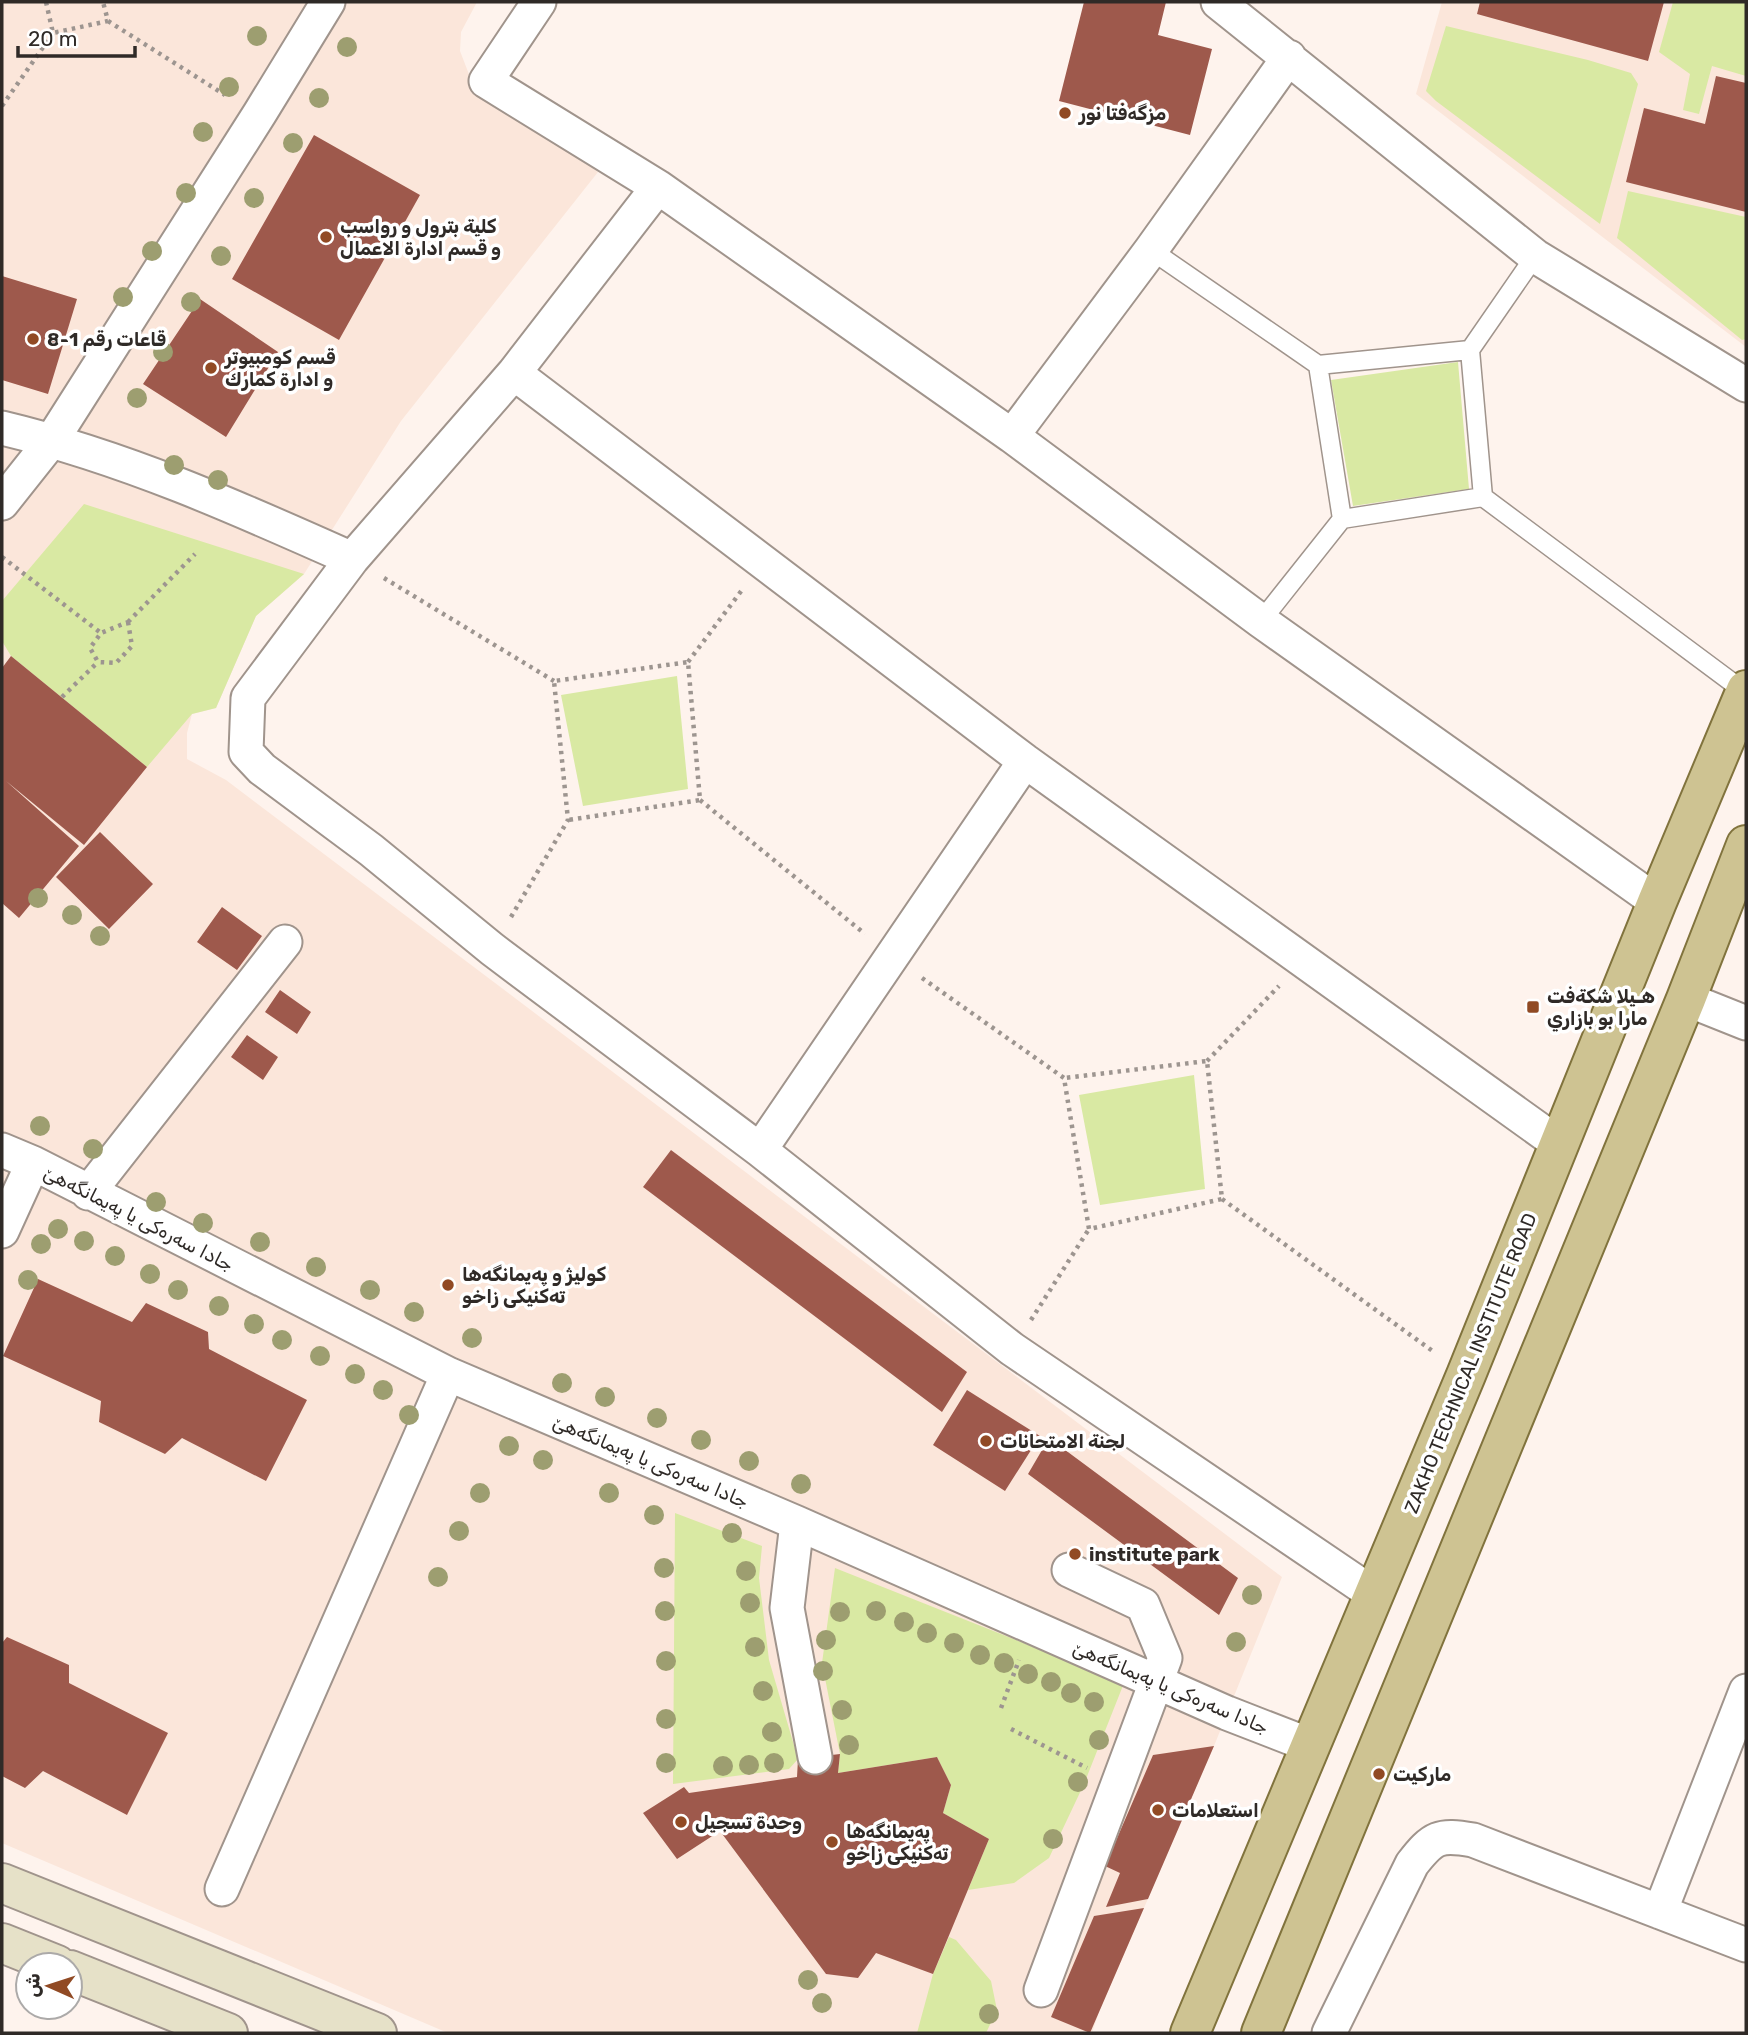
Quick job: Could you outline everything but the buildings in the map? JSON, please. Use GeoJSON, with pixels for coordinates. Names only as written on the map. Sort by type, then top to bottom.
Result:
{"type":"FeatureCollection","features":[{"type":"Feature","properties":{"kind":"main road","name":"ZAKHO TECHNICAL INSTITUTE ROAD"},"geometry":{"type":"LineString","coordinates":[[1190,2033],[1375,1595],[1657,902],[1746,691]]}},
{"type":"Feature","properties":{"kind":"main road"},"geometry":{"type":"LineString","coordinates":[[1261,2033],[1686,999],[1746,845]]}},
{"type":"Feature","properties":{"kind":"main road"},"geometry":{"type":"LineString","coordinates":[[2,1883],[377,2033]]}},
{"type":"Feature","properties":{"kind":"main road"},"geometry":{"type":"LineString","coordinates":[[2,1943],[22,1951]]}},
{"type":"Feature","properties":{"kind":"main road"},"geometry":{"type":"LineString","coordinates":[[84,1976],[228,2033]]}},
{"type":"Feature","properties":{"kind":"street"},"geometry":{"type":"LineString","coordinates":[[2,503],[52,440],[328,2]]}},
{"type":"Feature","properties":{"kind":"street"},"geometry":{"type":"LineString","coordinates":[[538,2],[486,81],[658,187],[1012,436],[1261,621],[1657,902]]}},
{"type":"Feature","properties":{"kind":"street"},"geometry":{"type":"LineString","coordinates":[[1218,2],[1535,256],[1746,385]]}},
{"type":"Feature","properties":{"kind":"street"},"geometry":{"type":"LineString","coordinates":[[1012,436],[1151,250],[1289,57]]}},
{"type":"Feature","properties":{"kind":"street"},"geometry":{"type":"LineString","coordinates":[[658,187],[514,373],[352,559],[248,698],[246,752],[262,769],[371,850],[492,949],[760,1150],[1012,1349],[1375,1595]]}},
{"type":"Feature","properties":{"kind":"street"},"geometry":{"type":"LineString","coordinates":[[514,373],[1025,761],[1559,1144]]}},
{"type":"Feature","properties":{"kind":"street"},"geometry":{"type":"LineString","coordinates":[[2,428],[52,440],[208,495],[352,559]]}},
{"type":"Feature","properties":{"kind":"street"},"geometry":{"type":"LineString","coordinates":[[760,1150],[1025,761]]}},
{"type":"Feature","properties":{"kind":"street"},"geometry":{"type":"LineString","coordinates":[[88,1193],[285,942]]}},
{"type":"Feature","properties":{"kind":"street"},"geometry":{"type":"LineString","coordinates":[[1686,999],[1746,1023]]}},
{"type":"Feature","properties":{"kind":"street","name":"جادا سه‌ره‌كى يا په‌يمانگه‌هێ"},"geometry":{"type":"LineString","coordinates":[[2,1150],[33,1163],[448,1374],[797,1523],[1227,1713],[1312,1746]]}},
{"type":"Feature","properties":{"kind":"street"},"geometry":{"type":"LineString","coordinates":[[2,1231],[33,1163]]}},
{"type":"Feature","properties":{"kind":"street"},"geometry":{"type":"LineString","coordinates":[[222,1889],[448,1374]]}},
{"type":"Feature","properties":{"kind":"street"},"geometry":{"type":"LineString","coordinates":[[797,1523],[787,1608],[815,1757]]}},
{"type":"Feature","properties":{"kind":"street"},"geometry":{"type":"LineString","coordinates":[[1041,1990],[1166,1658],[1143,1605],[1069,1570]]}},
{"type":"Feature","properties":{"kind":"street"},"geometry":{"type":"LineString","coordinates":[[1660,1912],[1746,1691]]}},
{"type":"Feature","properties":{"kind":"street"},"geometry":{"type":"LineString","coordinates":[[1329,2033],[1412,1864],[1429,1842],[1451,1836],[1473,1840],[1746,1945]]}},
{"type":"Feature","properties":{"kind":"lane"},"geometry":{"type":"LineString","coordinates":[[1151,250],[1318,365],[1470,350]]}},
{"type":"Feature","properties":{"kind":"lane"},"geometry":{"type":"LineString","coordinates":[[1483,497],[1470,350],[1535,256]]}},
{"type":"Feature","properties":{"kind":"lane"},"geometry":{"type":"LineString","coordinates":[[1318,365],[1342,519]]}},
{"type":"Feature","properties":{"kind":"lane"},"geometry":{"type":"LineString","coordinates":[[1261,621],[1342,519],[1483,497],[1746,691]]}},
{"type":"Feature","properties":{"kind":"path"},"geometry":{"type":"LineString","coordinates":[[47,2],[53,33]]}},
{"type":"Feature","properties":{"kind":"path"},"geometry":{"type":"LineString","coordinates":[[103,2],[108,21],[225,95]]}},
{"type":"Feature","properties":{"kind":"path"},"geometry":{"type":"LineString","coordinates":[[2,106],[53,33],[108,21]]}},
{"type":"Feature","properties":{"kind":"path"},"geometry":{"type":"LineString","coordinates":[[98,662],[90,648],[101,633],[128,622],[195,554]]}},
{"type":"Feature","properties":{"kind":"path"},"geometry":{"type":"LineString","coordinates":[[2,557],[101,633]]}},
{"type":"Feature","properties":{"kind":"path"},"geometry":{"type":"LineString","coordinates":[[352,559],[554,681],[688,662]]}},
{"type":"Feature","properties":{"kind":"path"},"geometry":{"type":"LineString","coordinates":[[763,562],[688,662],[700,800],[891,956],[1064,1078],[1207,1060],[1304,960]]}},
{"type":"Feature","properties":{"kind":"path"},"geometry":{"type":"LineString","coordinates":[[62,697],[98,662],[116,663],[132,646],[128,622]]}},
{"type":"Feature","properties":{"kind":"path"},"geometry":{"type":"LineString","coordinates":[[492,949],[568,820],[554,681]]}},
{"type":"Feature","properties":{"kind":"path"},"geometry":{"type":"LineString","coordinates":[[568,820],[700,800]]}},
{"type":"Feature","properties":{"kind":"path"},"geometry":{"type":"LineString","coordinates":[[1207,1060],[1222,1199],[1466,1375]]}},
{"type":"Feature","properties":{"kind":"path"},"geometry":{"type":"LineString","coordinates":[[1012,1349],[1089,1229],[1064,1078]]}},
{"type":"Feature","properties":{"kind":"path"},"geometry":{"type":"LineString","coordinates":[[1089,1229],[1222,1199]]}},
{"type":"Feature","properties":{"kind":"path"},"geometry":{"type":"LineString","coordinates":[[1001,1708],[1032,1627]]}},
{"type":"Feature","properties":{"kind":"path"},"geometry":{"type":"LineString","coordinates":[[1011,1730],[1119,1785]]}},
{"type":"Feature","properties":{"kind":"shaded area","name":"كوليژ و په‌يمانگه‌ها ته‌كنيكى زاخو"},"geometry":{"type":"Polygon","coordinates":[[[2,2],[477,2],[461,32],[460,51],[470,77],[598,172],[401,421],[304,574],[256,616],[216,708],[192,714],[187,733],[187,759],[226,780],[1282,1577],[1214,1746],[1092,2033],[448,2033],[2,1843],[2,2]]]}},
{"type":"Feature","properties":{"kind":"shaded area"},"geometry":{"type":"Polygon","coordinates":[[[1442,2],[1746,2],[1746,347],[1416,94],[1442,2]]]}},
{"type":"Feature","properties":{"kind":"green space"},"geometry":{"type":"Polygon","coordinates":[[[1673,2],[1746,2],[1746,76],[1712,66],[1699,114],[1683,110],[1690,74],[1659,52],[1673,2]]]}},
{"type":"Feature","properties":{"kind":"green space"},"geometry":{"type":"Polygon","coordinates":[[[1446,26],[1631,73],[1638,84],[1600,224],[1426,91],[1446,26]]]}},
{"type":"Feature","properties":{"kind":"green space"},"geometry":{"type":"Polygon","coordinates":[[[1628,191],[1746,217],[1746,339],[1742,340],[1617,238],[1628,191]]]}},
{"type":"Feature","properties":{"kind":"green space"},"geometry":{"type":"Polygon","coordinates":[[[1458,362],[1469,489],[1353,506],[1331,380],[1458,362]]]}},
{"type":"Feature","properties":{"kind":"green space"},"geometry":{"type":"Polygon","coordinates":[[[84,504],[304,574],[256,616],[216,708],[192,714],[147,767],[11,656],[2,641],[2,601],[84,504]]]}},
{"type":"Feature","properties":{"kind":"green space"},"geometry":{"type":"Polygon","coordinates":[[[677,676],[688,789],[583,806],[561,695],[677,676]]]}},
{"type":"Feature","properties":{"kind":"green space"},"geometry":{"type":"Polygon","coordinates":[[[1194,1075],[1205,1189],[1100,1205],[1079,1095],[1194,1075]]]}},
{"type":"Feature","properties":{"kind":"green space"},"geometry":{"type":"Polygon","coordinates":[[[675,1513],[762,1546],[759,1578],[769,1660],[798,1759],[789,1769],[673,1784],[675,1513]]]}},
{"type":"Feature","properties":{"kind":"green space"},"geometry":{"type":"Polygon","coordinates":[[[835,1568],[1124,1683],[1084,1784],[1049,1858],[1014,1883],[968,1890],[989,1839],[943,1813],[951,1785],[937,1757],[838,1773],[840,1754],[822,1663],[835,1568]]]}},
{"type":"Feature","properties":{"kind":"green space"},"geometry":{"type":"Polygon","coordinates":[[[949,1937],[956,1940],[991,1981],[997,2010],[986,2033],[917,2033],[933,1974],[949,1937]]]}},
{"type":"Feature","properties":{"kind":"place","name":"مزگەفتا نور"},"geometry":{"type":"Point","coordinates":[1065,113]}},
{"type":"Feature","properties":{"kind":"place","name":"كلية بترول و رواسب و قسم ادارة الاعمال"},"geometry":{"type":"Point","coordinates":[326,237]}},
{"type":"Feature","properties":{"kind":"place","name":"قاعات رقم 1-8"},"geometry":{"type":"Point","coordinates":[33,339]}},
{"type":"Feature","properties":{"kind":"place","name":"قسم کومبیوتر و ادارة كمارك"},"geometry":{"type":"Point","coordinates":[211,368]}},
{"type":"Feature","properties":{"kind":"place","name":"هـيلا شكةفت مارا بو بازاري"},"geometry":{"type":"Point","coordinates":[1533,1007]}},
{"type":"Feature","properties":{"kind":"place","name":"كوليژ و په‌يمانگه‌ها ته‌كنيكى زاخو"},"geometry":{"type":"Point","coordinates":[448,1285]}},
{"type":"Feature","properties":{"kind":"place","name":"لجنة الامتحانات"},"geometry":{"type":"Point","coordinates":[986,1441]}},
{"type":"Feature","properties":{"kind":"place","name":"institute park"},"geometry":{"type":"Point","coordinates":[1075,1554]}},
{"type":"Feature","properties":{"kind":"place","name":"ماركيت"},"geometry":{"type":"Point","coordinates":[1379,1774]}},
{"type":"Feature","properties":{"kind":"place","name":"استعلامات"},"geometry":{"type":"Point","coordinates":[1158,1810]}},
{"type":"Feature","properties":{"kind":"place","name":"وحدة تسجيل"},"geometry":{"type":"Point","coordinates":[681,1822]}},
{"type":"Feature","properties":{"kind":"place","name":"پەیمانگەها تەکنیکی زاخو"},"geometry":{"type":"Point","coordinates":[832,1842]}}]}
